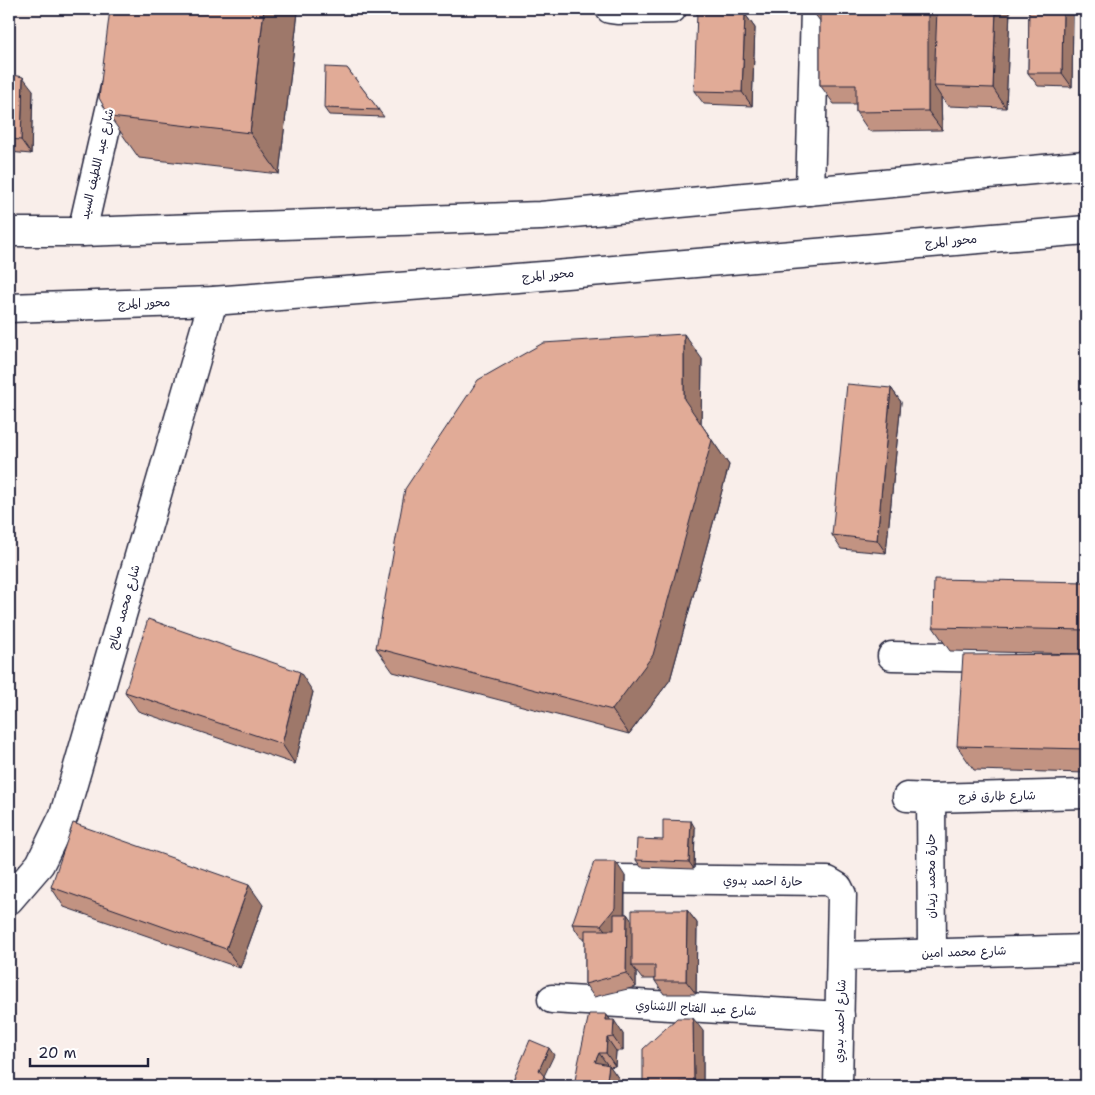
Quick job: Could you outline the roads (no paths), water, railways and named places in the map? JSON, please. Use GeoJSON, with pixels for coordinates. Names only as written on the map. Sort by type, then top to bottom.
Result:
{"type":"FeatureCollection","features":[{"type":"Feature","properties":{"kind":"street","name":"شارع عبد اللطيف السيد"},"geometry":{"type":"LineString","coordinates":[[82,232],[133,9]]}},
{"type":"Feature","properties":{"kind":"street"},"geometry":{"type":"LineString","coordinates":[[610,9],[672,9]]}},
{"type":"Feature","properties":{"kind":"street"},"geometry":{"type":"LineString","coordinates":[[810,191],[814,9]]}},
{"type":"Feature","properties":{"kind":"street"},"geometry":{"type":"LineString","coordinates":[[9,232],[82,232],[541,216],[1086,165]]}},
{"type":"Feature","properties":{"kind":"street","name":"محور المرج"},"geometry":{"type":"LineString","coordinates":[[9,308],[213,301],[552,275],[1086,230]]}},
{"type":"Feature","properties":{"kind":"street","name":"شارع محمد صالح"},"geometry":{"type":"LineString","coordinates":[[9,900],[40,864],[64,815],[213,301]]}},
{"type":"Feature","properties":{"kind":"street"},"geometry":{"type":"LineString","coordinates":[[892,656],[1028,659]]}},
{"type":"Feature","properties":{"kind":"street","name":"شارع طارق فرج"},"geometry":{"type":"LineString","coordinates":[[919,797],[1086,794]]}},
{"type":"Feature","properties":{"kind":"street","name":"حارة محمد زيدان"},"geometry":{"type":"LineString","coordinates":[[919,797],[932,953]]}},
{"type":"Feature","properties":{"kind":"street","name":"حارة احمد بدوي"},"geometry":{"type":"LineString","coordinates":[[616,879],[828,881],[838,887],[842,896],[842,956]]}},
{"type":"Feature","properties":{"kind":"street","name":"شارع محمد امين"},"geometry":{"type":"LineString","coordinates":[[842,956],[1086,949]]}},
{"type":"Feature","properties":{"kind":"street","name":"شارع احمد بدوي"},"geometry":{"type":"LineString","coordinates":[[838,1086],[842,956]]}},
{"type":"Feature","properties":{"kind":"street","name":"شارع عبد الفتاح الاشناوي"},"geometry":{"type":"LineString","coordinates":[[552,999],[840,1016]]}}]}
